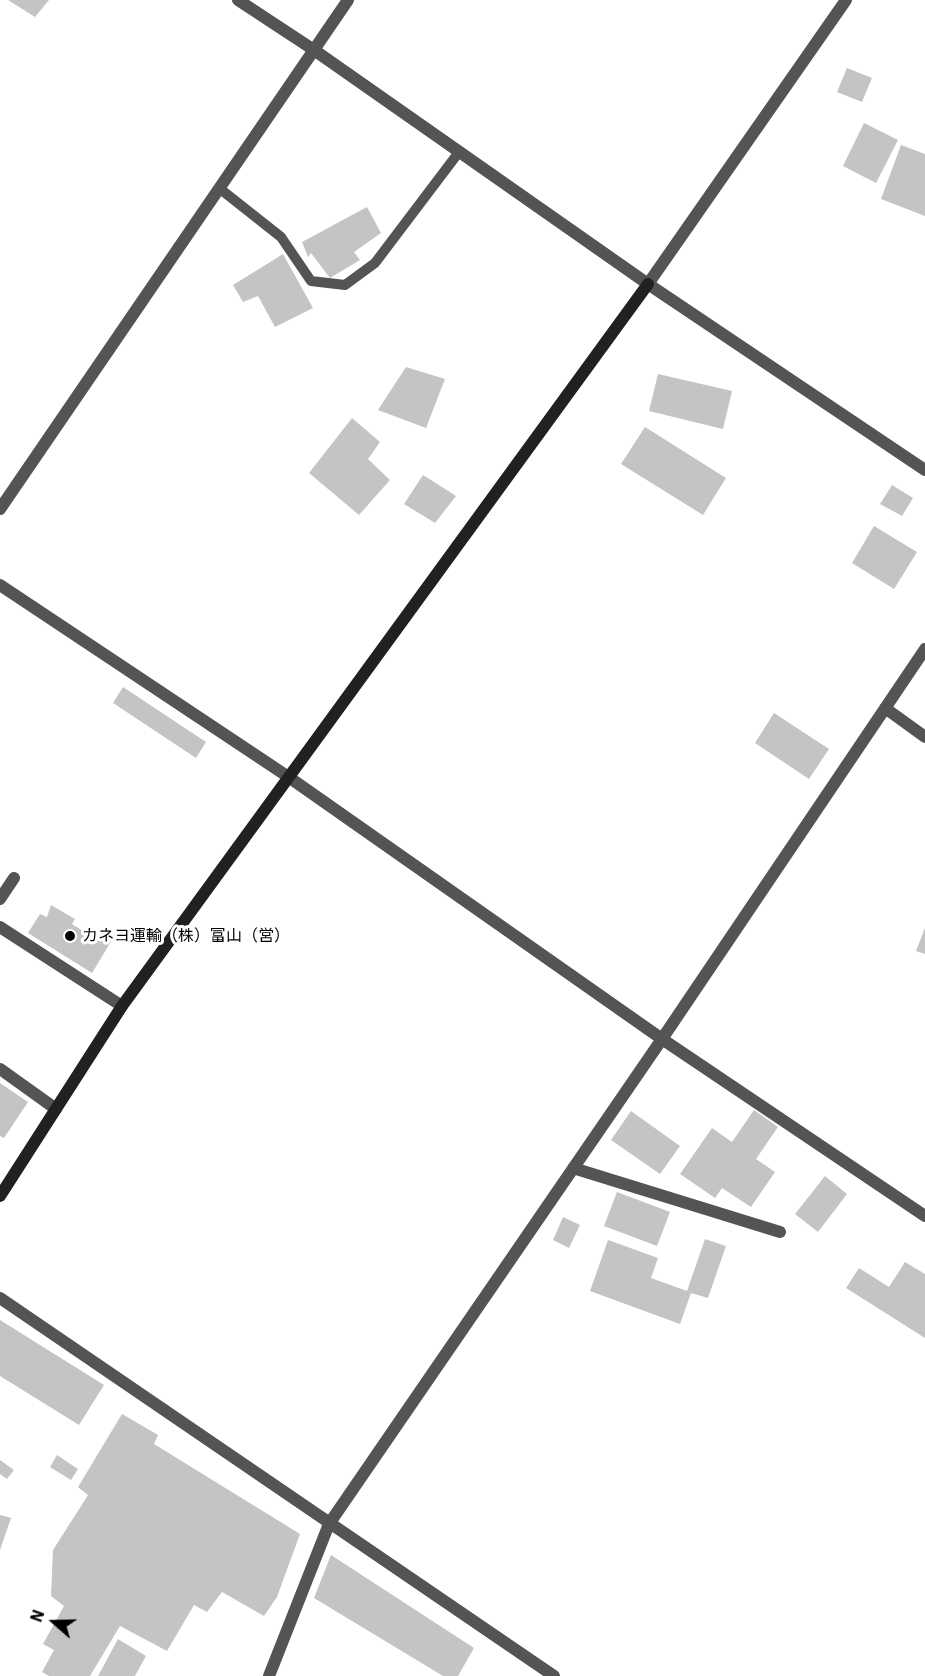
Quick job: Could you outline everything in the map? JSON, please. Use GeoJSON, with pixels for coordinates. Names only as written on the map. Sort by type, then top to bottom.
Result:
{"type":"FeatureCollection","features":[{"type":"Feature","properties":{"kind":"street"},"geometry":{"type":"LineString","coordinates":[[238,0],[314,50],[648,284],[925,470]]}},
{"type":"Feature","properties":{"kind":"street"},"geometry":{"type":"LineString","coordinates":[[0,509],[348,0]]}},
{"type":"Feature","properties":{"kind":"street"},"geometry":{"type":"LineString","coordinates":[[0,1196],[122,1006],[648,284],[846,0]]}},
{"type":"Feature","properties":{"kind":"street"},"geometry":{"type":"LineString","coordinates":[[0,585],[290,777],[662,1038],[925,1216]]}},
{"type":"Feature","properties":{"kind":"street"},"geometry":{"type":"LineString","coordinates":[[269,1676],[329,1524],[662,1038],[925,648]]}},
{"type":"Feature","properties":{"kind":"street"},"geometry":{"type":"LineString","coordinates":[[885,708],[925,736]]}},
{"type":"Feature","properties":{"kind":"street"},"geometry":{"type":"LineString","coordinates":[[0,899],[14,878]]}},
{"type":"Feature","properties":{"kind":"street"},"geometry":{"type":"LineString","coordinates":[[0,927],[122,1006]]}},
{"type":"Feature","properties":{"kind":"street"},"geometry":{"type":"LineString","coordinates":[[0,1069],[57,1109]]}},
{"type":"Feature","properties":{"kind":"street"},"geometry":{"type":"LineString","coordinates":[[573,1168],[780,1232]]}},
{"type":"Feature","properties":{"kind":"street"},"geometry":{"type":"LineString","coordinates":[[0,1298],[554,1676]]}},
{"type":"Feature","properties":{"kind":"lane"},"geometry":{"type":"LineString","coordinates":[[219,188],[281,237],[311,281],[345,285],[375,263],[459,152]]}},
{"type":"Feature","properties":{"kind":"building"},"geometry":{"type":"Polygon","coordinates":[[[8,0],[49,0],[35,17],[8,0]]]}},
{"type":"Feature","properties":{"kind":"building"},"geometry":{"type":"Polygon","coordinates":[[[847,68],[872,78],[862,102],[837,92],[847,68]]]}},
{"type":"Feature","properties":{"kind":"building"},"geometry":{"type":"Polygon","coordinates":[[[864,123],[898,140],[876,183],[843,166],[864,123]]]}},
{"type":"Feature","properties":{"kind":"building"},"geometry":{"type":"Polygon","coordinates":[[[901,145],[925,154],[925,216],[881,199],[901,145]]]}},
{"type":"Feature","properties":{"kind":"building"},"geometry":{"type":"Polygon","coordinates":[[[367,207],[381,233],[354,252],[360,260],[330,278],[311,253],[308,257],[302,242],[367,207]]]}},
{"type":"Feature","properties":{"kind":"building"},"geometry":{"type":"Polygon","coordinates":[[[283,254],[313,308],[275,327],[258,296],[243,302],[233,285],[283,254]]]}},
{"type":"Feature","properties":{"kind":"building"},"geometry":{"type":"Polygon","coordinates":[[[406,367],[445,379],[426,428],[378,410],[406,367]]]}},
{"type":"Feature","properties":{"kind":"building"},"geometry":{"type":"Polygon","coordinates":[[[658,374],[732,391],[723,429],[649,411],[658,374]]]}},
{"type":"Feature","properties":{"kind":"building"},"geometry":{"type":"Polygon","coordinates":[[[352,418],[380,442],[368,459],[390,480],[359,515],[309,473],[352,418]]]}},
{"type":"Feature","properties":{"kind":"building"},"geometry":{"type":"Polygon","coordinates":[[[645,427],[726,478],[703,515],[621,464],[645,427]]]}},
{"type":"Feature","properties":{"kind":"building"},"geometry":{"type":"Polygon","coordinates":[[[423,475],[456,496],[435,523],[404,504],[423,475]]]}},
{"type":"Feature","properties":{"kind":"building"},"geometry":{"type":"Polygon","coordinates":[[[892,485],[913,498],[902,516],[880,504],[892,485]]]}},
{"type":"Feature","properties":{"kind":"building"},"geometry":{"type":"Polygon","coordinates":[[[874,526],[917,552],[894,589],[852,563],[874,526]]]}},
{"type":"Feature","properties":{"kind":"building"},"geometry":{"type":"Polygon","coordinates":[[[123,687],[206,742],[196,758],[113,703],[123,687]]]}},
{"type":"Feature","properties":{"kind":"building"},"geometry":{"type":"Polygon","coordinates":[[[774,713],[829,749],[809,779],[755,743],[774,713]]]}},
{"type":"Feature","properties":{"kind":"building","name":"カネヨ運輸（株）富山（営）"},"geometry":{"type":"Polygon","coordinates":[[[51,905],[75,919],[72,924],[83,931],[88,925],[112,940],[92,973],[28,933],[40,914],[47,917],[51,905]]]}},
{"type":"Feature","properties":{"kind":"building"},"geometry":{"type":"Polygon","coordinates":[[[925,928],[925,954],[916,951],[925,928]]]}},
{"type":"Feature","properties":{"kind":"building"},"geometry":{"type":"Polygon","coordinates":[[[0,1083],[28,1102],[4,1138],[0,1136],[0,1083]]]}},
{"type":"Feature","properties":{"kind":"building"},"geometry":{"type":"Polygon","coordinates":[[[754,1110],[778,1127],[756,1159],[775,1172],[751,1207],[722,1188],[715,1198],[680,1174],[712,1128],[732,1142],[754,1110]]]}},
{"type":"Feature","properties":{"kind":"building"},"geometry":{"type":"Polygon","coordinates":[[[631,1111],[680,1146],[660,1174],[611,1140],[631,1111]]]}},
{"type":"Feature","properties":{"kind":"building"},"geometry":{"type":"Polygon","coordinates":[[[825,1176],[847,1194],[818,1232],[795,1214],[825,1176]]]}},
{"type":"Feature","properties":{"kind":"building"},"geometry":{"type":"Polygon","coordinates":[[[617,1192],[670,1212],[657,1246],[604,1226],[617,1192]]]}},
{"type":"Feature","properties":{"kind":"building"},"geometry":{"type":"Polygon","coordinates":[[[563,1217],[580,1225],[569,1248],[553,1240],[563,1217]]]}},
{"type":"Feature","properties":{"kind":"building"},"geometry":{"type":"Polygon","coordinates":[[[705,1239],[726,1246],[708,1298],[691,1293],[680,1324],[590,1291],[608,1240],[658,1258],[651,1278],[687,1291],[705,1239]]]}},
{"type":"Feature","properties":{"kind":"building"},"geometry":{"type":"Polygon","coordinates":[[[905,1262],[925,1274],[925,1338],[846,1288],[859,1268],[889,1287],[905,1262]]]}},
{"type":"Feature","properties":{"kind":"building"},"geometry":{"type":"Polygon","coordinates":[[[0,1320],[104,1385],[79,1425],[0,1376],[0,1320]]]}},
{"type":"Feature","properties":{"kind":"building"},"geometry":{"type":"Polygon","coordinates":[[[122,1414],[158,1435],[154,1444],[300,1534],[277,1597],[264,1616],[222,1592],[207,1612],[194,1605],[167,1651],[120,1626],[90,1676],[49,1676],[42,1672],[54,1650],[43,1644],[64,1606],[51,1596],[53,1550],[88,1495],[78,1487],[122,1414]]]}},
{"type":"Feature","properties":{"kind":"building"},"geometry":{"type":"Polygon","coordinates":[[[57,1455],[78,1469],[71,1480],[50,1467],[57,1455]]]}},
{"type":"Feature","properties":{"kind":"building"},"geometry":{"type":"Polygon","coordinates":[[[0,1460],[14,1470],[7,1479],[0,1474],[0,1460]]]}},
{"type":"Feature","properties":{"kind":"building"},"geometry":{"type":"Polygon","coordinates":[[[0,1515],[11,1518],[0,1550],[0,1515]]]}},
{"type":"Feature","properties":{"kind":"building"},"geometry":{"type":"Polygon","coordinates":[[[331,1555],[474,1648],[458,1676],[443,1676],[314,1598],[331,1555]]]}},
{"type":"Feature","properties":{"kind":"building"},"geometry":{"type":"Polygon","coordinates":[[[118,1639],[146,1656],[135,1676],[98,1676],[118,1639]]]}},
{"type":"Feature","properties":{"kind":"place","name":"カネヨ運輸（株）富山（営）"},"geometry":{"type":"Point","coordinates":[70,936]}}]}
